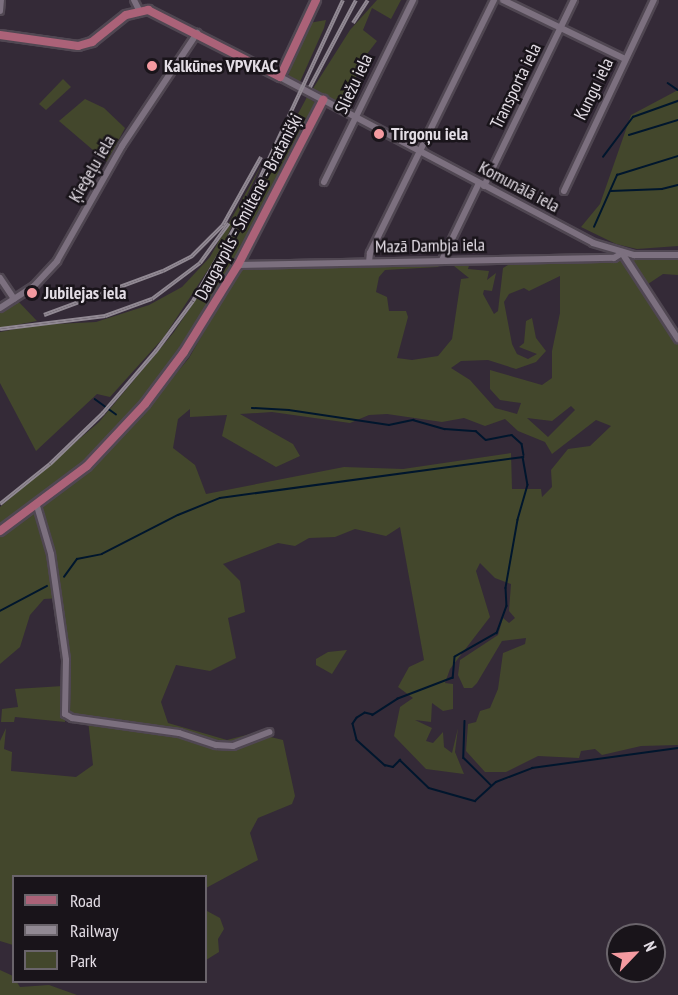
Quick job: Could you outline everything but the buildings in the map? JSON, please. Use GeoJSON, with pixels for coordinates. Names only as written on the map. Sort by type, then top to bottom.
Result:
{"type":"FeatureCollection","features":[{"type":"Feature","properties":{"kind":"main road"},"geometry":{"type":"LineString","coordinates":[[280,77],[316,0]]}},
{"type":"Feature","properties":{"kind":"main road","name":"Komunālā iela"},"geometry":{"type":"LineString","coordinates":[[139,10],[157,13],[280,77]]}},
{"type":"Feature","properties":{"kind":"main road"},"geometry":{"type":"LineString","coordinates":[[0,35],[78,46],[92,42],[126,15],[139,10]]}},
{"type":"Feature","properties":{"kind":"main road","name":"Daugavpils - Smiltene - Bratanišķi"},"geometry":{"type":"LineString","coordinates":[[0,531],[37,506],[87,466],[130,423],[184,352],[238,265],[323,100]]}},
{"type":"Feature","properties":{"kind":"street"},"geometry":{"type":"LineString","coordinates":[[0,11],[2,0]]}},
{"type":"Feature","properties":{"kind":"street"},"geometry":{"type":"LineString","coordinates":[[134,0],[139,10]]}},
{"type":"Feature","properties":{"kind":"street","name":"Sliežu iela"},"geometry":{"type":"LineString","coordinates":[[324,182],[413,0]]}},
{"type":"Feature","properties":{"kind":"street"},"geometry":{"type":"LineString","coordinates":[[369,262],[370,253],[494,0]]}},
{"type":"Feature","properties":{"kind":"street"},"geometry":{"type":"LineString","coordinates":[[503,0],[625,59]]}},
{"type":"Feature","properties":{"kind":"street","name":"Transporta iela"},"geometry":{"type":"LineString","coordinates":[[442,260],[574,0]]}},
{"type":"Feature","properties":{"kind":"street","name":"Kungu iela"},"geometry":{"type":"LineString","coordinates":[[564,191],[654,0]]}},
{"type":"Feature","properties":{"kind":"street","name":"Ķieģeļu iela"},"geometry":{"type":"LineString","coordinates":[[0,308],[34,286],[57,261],[122,146],[197,33]]}},
{"type":"Feature","properties":{"kind":"street","name":"Komunālā iela"},"geometry":{"type":"LineString","coordinates":[[280,77],[593,243],[622,253],[678,255]]}},
{"type":"Feature","properties":{"kind":"street"},"geometry":{"type":"LineString","coordinates":[[622,253],[678,339]]}},
{"type":"Feature","properties":{"kind":"street","name":"Mazā Dambja iela"},"geometry":{"type":"LineString","coordinates":[[238,265],[614,258],[622,253]]}},
{"type":"Feature","properties":{"kind":"street"},"geometry":{"type":"LineString","coordinates":[[0,279],[14,299]]}},
{"type":"Feature","properties":{"kind":"street"},"geometry":{"type":"LineString","coordinates":[[37,506],[51,554],[66,660],[65,714],[72,718],[179,733],[216,745],[233,746],[269,732]]}},
{"type":"Feature","properties":{"kind":"green space"},"geometry":{"type":"Polygon","coordinates":[[[377,0],[401,0],[391,19],[372,8],[363,30],[377,41],[357,67],[355,85],[350,82],[339,102],[312,90],[350,30],[377,0]]]}},
{"type":"Feature","properties":{"kind":"green space"},"geometry":{"type":"Polygon","coordinates":[[[326,20],[299,84],[289,79],[289,64],[309,23],[326,20]]]}},
{"type":"Feature","properties":{"kind":"green space"},"geometry":{"type":"Polygon","coordinates":[[[63,79],[71,87],[46,110],[39,104],[63,79]]]}},
{"type":"Feature","properties":{"kind":"green space"},"geometry":{"type":"Polygon","coordinates":[[[678,90],[678,246],[637,249],[616,244],[581,227],[600,204],[631,115],[678,90]]]}},
{"type":"Feature","properties":{"kind":"green space"},"geometry":{"type":"Polygon","coordinates":[[[307,97],[316,103],[310,118],[235,262],[145,400],[107,442],[67,476],[0,526],[0,507],[99,422],[174,332],[210,278],[307,97]]]}},
{"type":"Feature","properties":{"kind":"green space"},"geometry":{"type":"Polygon","coordinates":[[[85,99],[104,108],[125,128],[107,162],[59,121],[85,99]]]}},
{"type":"Feature","properties":{"kind":"green space"},"geometry":{"type":"Polygon","coordinates":[[[263,162],[219,253],[164,337],[110,397],[97,394],[36,451],[0,383],[0,332],[37,325],[96,322],[149,305],[182,287],[210,257],[263,162]]]}},
{"type":"Feature","properties":{"kind":"green space"},"geometry":{"type":"Polygon","coordinates":[[[633,259],[678,260],[678,275],[663,274],[645,286],[631,267],[633,259]]]}},
{"type":"Feature","properties":{"kind":"green space"},"geometry":{"type":"Polygon","coordinates":[[[623,261],[678,344],[678,745],[641,746],[602,755],[595,749],[581,751],[579,758],[538,756],[506,772],[485,772],[466,751],[468,724],[476,722],[480,711],[490,708],[498,689],[503,653],[525,644],[526,638],[502,641],[477,683],[472,688],[464,688],[458,675],[460,660],[498,635],[503,618],[509,623],[515,618],[509,611],[511,584],[495,578],[480,563],[476,571],[490,617],[450,669],[445,683],[453,684],[453,709],[443,711],[432,703],[431,722],[415,720],[432,728],[426,741],[433,743],[443,732],[444,747],[452,753],[458,728],[455,752],[464,774],[426,769],[394,736],[400,707],[413,698],[398,687],[409,667],[424,660],[400,527],[386,536],[355,529],[335,537],[309,538],[295,546],[278,543],[223,564],[240,581],[245,612],[228,618],[236,658],[210,671],[176,665],[161,702],[168,723],[227,740],[254,733],[283,740],[295,796],[292,804],[258,818],[250,833],[258,860],[207,887],[207,875],[12,875],[12,945],[0,941],[0,741],[6,728],[4,749],[12,752],[11,771],[76,777],[93,765],[88,720],[67,710],[61,598],[44,599],[30,615],[20,647],[0,664],[0,535],[62,490],[147,408],[189,358],[238,272],[246,267],[442,262],[438,267],[385,270],[379,277],[376,292],[387,297],[389,311],[406,311],[408,317],[397,358],[412,360],[438,356],[452,339],[461,279],[469,278],[449,262],[470,262],[468,269],[489,271],[487,280],[496,273],[492,291],[484,290],[483,294],[494,314],[498,311],[503,268],[511,263],[623,261]],[[560,276],[529,291],[524,288],[509,294],[504,302],[512,344],[517,354],[528,359],[537,354],[519,347],[524,343],[526,321],[532,318],[536,338],[546,351],[536,362],[516,369],[488,360],[461,361],[451,368],[470,380],[495,408],[517,414],[521,403],[500,400],[490,389],[490,370],[542,385],[552,378],[552,351],[560,313],[560,276]],[[571,406],[552,421],[527,418],[548,437],[575,410],[571,406]],[[190,409],[178,419],[173,448],[195,465],[206,494],[344,467],[403,469],[511,453],[512,489],[541,489],[542,497],[552,487],[551,470],[568,449],[590,446],[611,426],[596,420],[552,454],[545,442],[518,431],[505,419],[485,426],[464,418],[442,422],[387,414],[369,415],[350,423],[272,412],[240,414],[293,444],[300,456],[276,467],[222,436],[227,415],[190,417],[190,409]]]}},
{"type":"Feature","properties":{"kind":"green space"},"geometry":{"type":"Polygon","coordinates":[[[17,300],[37,321],[0,328],[0,311],[17,300]]]}},
{"type":"Feature","properties":{"kind":"green space"},"geometry":{"type":"Polygon","coordinates":[[[347,650],[332,674],[316,665],[316,659],[328,652],[347,650]]]}},
{"type":"Feature","properties":{"kind":"green space"},"geometry":{"type":"Polygon","coordinates":[[[63,686],[65,722],[15,717],[14,722],[1,722],[2,709],[18,707],[15,689],[63,686]]]}},
{"type":"Feature","properties":{"kind":"green space"},"geometry":{"type":"Polygon","coordinates":[[[207,911],[220,918],[224,929],[218,939],[219,952],[207,959],[207,911]]]}},
{"type":"Feature","properties":{"kind":"green space"},"geometry":{"type":"Polygon","coordinates":[[[0,970],[12,976],[12,983],[17,983],[20,987],[49,985],[77,995],[0,995],[0,970]]]}},
{"type":"Feature","properties":{"kind":"waterway"},"geometry":{"type":"LineString","coordinates":[[668,83],[678,90]]}},
{"type":"Feature","properties":{"kind":"waterway"},"geometry":{"type":"LineString","coordinates":[[603,157],[633,117],[678,101]]}},
{"type":"Feature","properties":{"kind":"waterway"},"geometry":{"type":"LineString","coordinates":[[629,135],[678,120]]}},
{"type":"Feature","properties":{"kind":"waterway"},"geometry":{"type":"LineString","coordinates":[[594,227],[617,175],[678,156]]}},
{"type":"Feature","properties":{"kind":"waterway"},"geometry":{"type":"LineString","coordinates":[[611,191],[662,189],[678,185]]}},
{"type":"Feature","properties":{"kind":"waterway"},"geometry":{"type":"LineString","coordinates":[[95,399],[116,414]]}},
{"type":"Feature","properties":{"kind":"waterway"},"geometry":{"type":"LineString","coordinates":[[252,408],[289,410],[389,425],[413,420],[445,429],[476,431],[486,440],[512,435],[522,444],[524,455]]}},
{"type":"Feature","properties":{"kind":"waterway"},"geometry":{"type":"LineString","coordinates":[[64,577],[77,559],[102,554],[178,515],[220,498],[523,457],[528,485],[518,520],[506,588],[507,606],[497,633],[455,657],[453,678],[398,699],[373,715],[365,713],[357,718],[353,724],[357,740],[385,765],[393,767],[400,760],[429,788],[475,801],[496,782],[532,768],[678,748]]}},
{"type":"Feature","properties":{"kind":"waterway"},"geometry":{"type":"LineString","coordinates":[[0,611],[47,586]]}},
{"type":"Feature","properties":{"kind":"waterway"},"geometry":{"type":"LineString","coordinates":[[465,721],[464,758],[491,785]]}},
{"type":"Feature","properties":{"kind":"railway"},"geometry":{"type":"LineString","coordinates":[[0,504],[50,464],[103,413],[156,351],[193,301],[247,206],[343,0]]}},
{"type":"Feature","properties":{"kind":"railway"},"geometry":{"type":"LineString","coordinates":[[310,87],[356,0]]}},
{"type":"Feature","properties":{"kind":"railway"},"geometry":{"type":"LineString","coordinates":[[353,23],[368,0]]}},
{"type":"Feature","properties":{"kind":"railway"},"geometry":{"type":"LineString","coordinates":[[44,315],[163,271],[192,256],[223,225],[261,157]]}},
{"type":"Feature","properties":{"kind":"railway"},"geometry":{"type":"LineString","coordinates":[[0,329],[105,316],[152,299],[200,263],[229,223]]}},
{"type":"Feature","properties":{"kind":"place","name":"Kalkūnes VPVKAC"},"geometry":{"type":"Point","coordinates":[152,66]}},
{"type":"Feature","properties":{"kind":"place","name":"Tirgoņu iela"},"geometry":{"type":"Point","coordinates":[379,134]}},
{"type":"Feature","properties":{"kind":"place","name":"Jubilejas iela"},"geometry":{"type":"Point","coordinates":[32,293]}}]}
